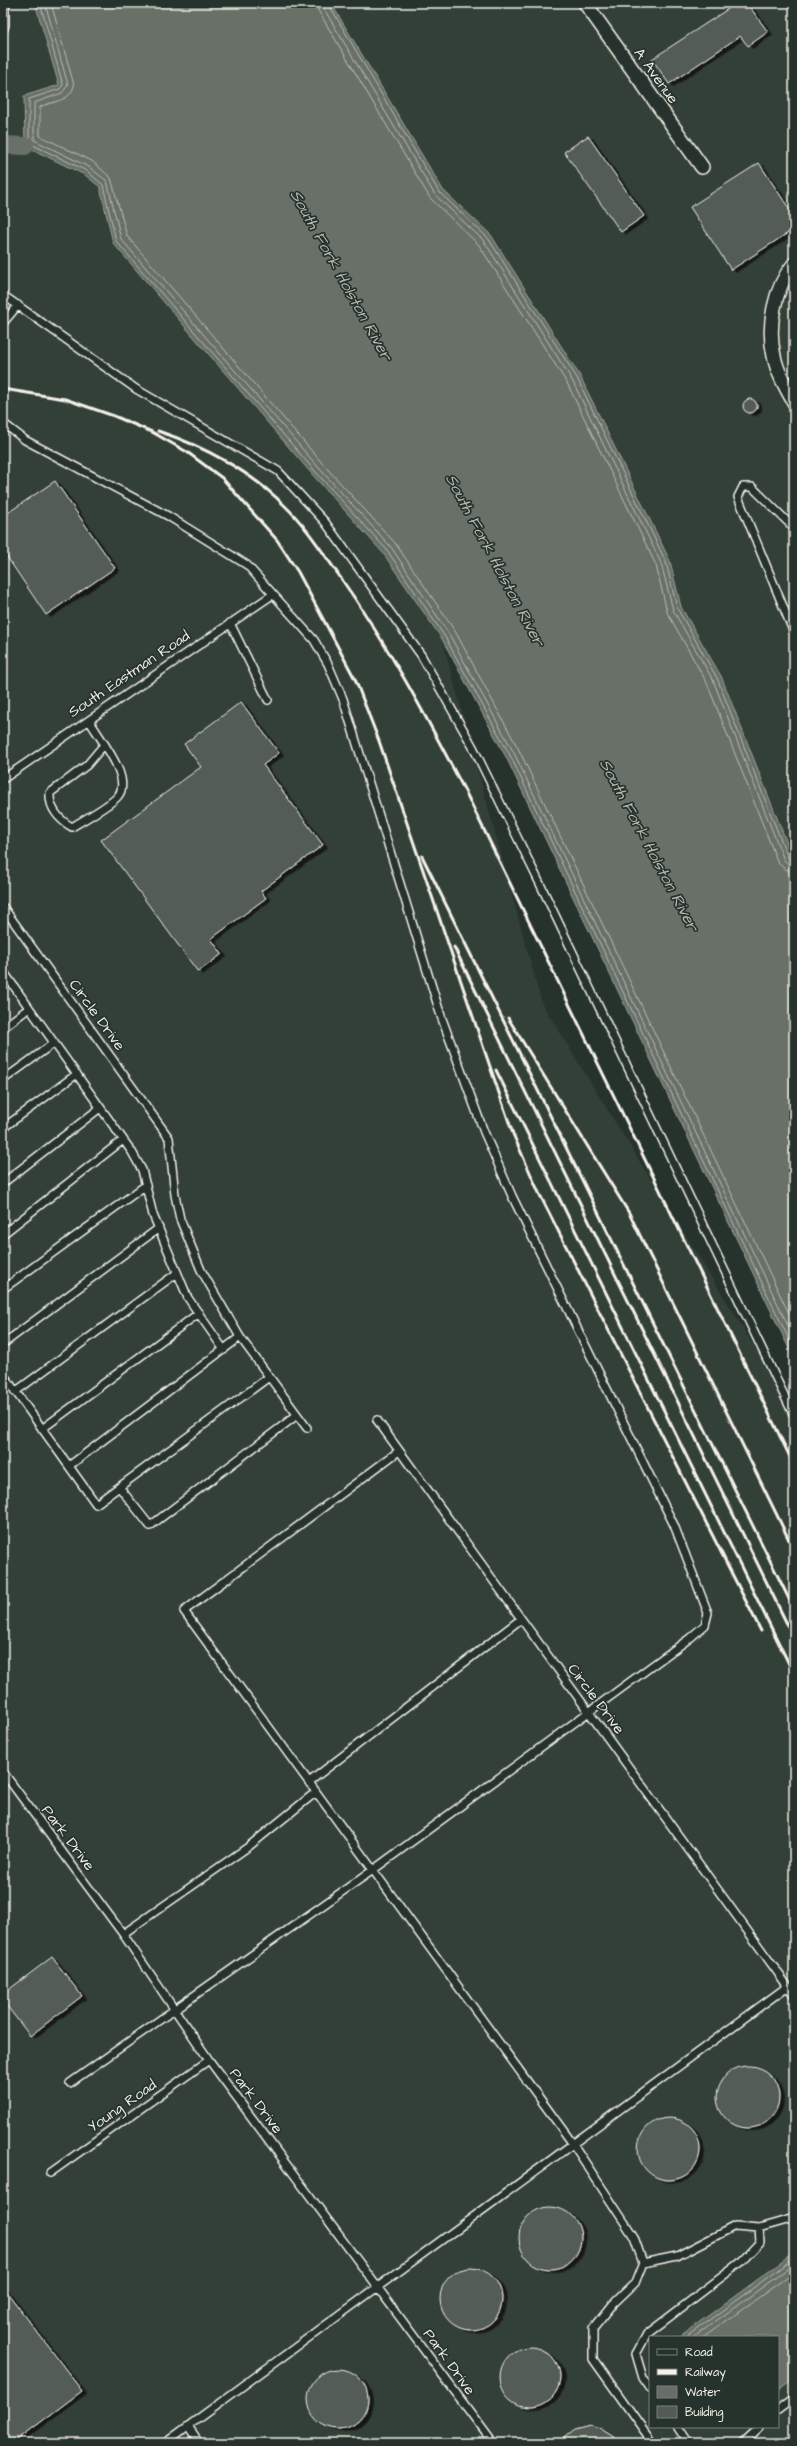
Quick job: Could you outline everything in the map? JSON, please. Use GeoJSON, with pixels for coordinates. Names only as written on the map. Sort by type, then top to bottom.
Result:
{"type":"FeatureCollection","features":[{"type":"Feature","properties":{"kind":"street","name":"A Avenue"},"geometry":{"type":"LineString","coordinates":[[585,3],[702,167]]}},
{"type":"Feature","properties":{"kind":"street"},"geometry":{"type":"LineString","coordinates":[[794,264],[777,296],[771,328],[774,356],[784,384],[794,402]]}},
{"type":"Feature","properties":{"kind":"lane"},"geometry":{"type":"LineString","coordinates":[[3,31],[5,25],[5,3]]}},
{"type":"Feature","properties":{"kind":"lane"},"geometry":{"type":"LineString","coordinates":[[3,295],[136,389],[278,471],[325,522],[421,655],[473,747],[794,1416]]}},
{"type":"Feature","properties":{"kind":"lane"},"geometry":{"type":"LineString","coordinates":[[3,323],[18,305]]}},
{"type":"Feature","properties":{"kind":"lane"},"geometry":{"type":"LineString","coordinates":[[3,423],[25,440],[168,516],[247,565],[272,595],[314,640],[328,664],[343,699],[441,1016],[484,1132],[512,1196],[674,1525],[708,1613],[705,1625],[690,1638],[588,1711],[373,1870],[70,2083]]}},
{"type":"Feature","properties":{"kind":"lane"},"geometry":{"type":"LineString","coordinates":[[794,528],[752,486],[743,487],[738,497],[794,633]]}},
{"type":"Feature","properties":{"kind":"lane","name":"South Eastman Road"},"geometry":{"type":"LineString","coordinates":[[3,779],[272,595]]}},
{"type":"Feature","properties":{"kind":"lane"},"geometry":{"type":"LineString","coordinates":[[230,623],[268,700]]}},
{"type":"Feature","properties":{"kind":"lane"},"geometry":{"type":"LineString","coordinates":[[89,720],[103,746],[121,771],[123,787],[118,796],[72,827],[63,822],[49,802],[50,793],[87,765],[103,746]]}},
{"type":"Feature","properties":{"kind":"lane","name":"Circle Drive"},"geometry":{"type":"LineString","coordinates":[[3,907],[170,1138],[175,1195],[180,1219],[201,1270],[240,1337]]}},
{"type":"Feature","properties":{"kind":"lane"},"geometry":{"type":"LineString","coordinates":[[4,974],[77,1074],[142,1170],[159,1228],[188,1298],[224,1350]]}},
{"type":"Feature","properties":{"kind":"lane"},"geometry":{"type":"LineString","coordinates":[[3,1028],[29,1008]]}},
{"type":"Feature","properties":{"kind":"lane"},"geometry":{"type":"LineString","coordinates":[[3,1080],[54,1043]]}},
{"type":"Feature","properties":{"kind":"lane"},"geometry":{"type":"LineString","coordinates":[[3,1128],[77,1074]]}},
{"type":"Feature","properties":{"kind":"lane"},"geometry":{"type":"LineString","coordinates":[[3,1183],[100,1108]]}},
{"type":"Feature","properties":{"kind":"lane"},"geometry":{"type":"LineString","coordinates":[[3,1234],[123,1140]]}},
{"type":"Feature","properties":{"kind":"lane"},"geometry":{"type":"LineString","coordinates":[[3,1289],[146,1185]]}},
{"type":"Feature","properties":{"kind":"lane"},"geometry":{"type":"LineString","coordinates":[[3,1344],[159,1228]]}},
{"type":"Feature","properties":{"kind":"lane"},"geometry":{"type":"LineString","coordinates":[[16,1392],[177,1273]]}},
{"type":"Feature","properties":{"kind":"lane"},"geometry":{"type":"LineString","coordinates":[[42,1429],[199,1313]]}},
{"type":"Feature","properties":{"kind":"lane"},"geometry":{"type":"LineString","coordinates":[[69,1466],[240,1337],[307,1428]]}},
{"type":"Feature","properties":{"kind":"lane"},"geometry":{"type":"LineString","coordinates":[[3,1374],[96,1504],[120,1488],[269,1377]]}},
{"type":"Feature","properties":{"kind":"lane"},"geometry":{"type":"LineString","coordinates":[[120,1488],[150,1526],[297,1415]]}},
{"type":"Feature","properties":{"kind":"lane","name":"Circle Drive"},"geometry":{"type":"LineString","coordinates":[[377,1420],[794,1995]]}},
{"type":"Feature","properties":{"kind":"lane"},"geometry":{"type":"LineString","coordinates":[[399,1451],[184,1611],[573,2144],[634,2237],[644,2263],[635,2283],[614,2303],[593,2329],[593,2359],[653,2443]]}},
{"type":"Feature","properties":{"kind":"lane"},"geometry":{"type":"LineString","coordinates":[[309,1782],[521,1619]]}},
{"type":"Feature","properties":{"kind":"lane","name":"Park Drive"},"geometry":{"type":"LineString","coordinates":[[3,1772],[123,1934],[209,2060],[493,2443]]}},
{"type":"Feature","properties":{"kind":"lane"},"geometry":{"type":"LineString","coordinates":[[123,1934],[248,1848],[316,1792]]}},
{"type":"Feature","properties":{"kind":"lane"},"geometry":{"type":"LineString","coordinates":[[164,2443],[188,2427],[342,2311],[378,2288],[788,1986]]}},
{"type":"Feature","properties":{"kind":"lane","name":"Young Road"},"geometry":{"type":"LineString","coordinates":[[50,2173],[209,2060]]}},
{"type":"Feature","properties":{"kind":"lane"},"geometry":{"type":"LineString","coordinates":[[644,2263],[677,2256],[735,2226],[759,2228],[794,2218]]}},
{"type":"Feature","properties":{"kind":"lane"},"geometry":{"type":"LineString","coordinates":[[649,2387],[643,2378],[636,2354],[647,2334],[740,2263],[760,2242],[759,2228]]}},
{"type":"Feature","properties":{"kind":"lane"},"geometry":{"type":"LineString","coordinates":[[779,2409],[794,2398]]}},
{"type":"Feature","properties":{"kind":"lane"},"geometry":{"type":"LineString","coordinates":[[188,2427],[199,2443]]}},
{"type":"Feature","properties":{"kind":"lane"},"geometry":{"type":"LineString","coordinates":[[679,2428],[689,2443]]}},
{"type":"Feature","properties":{"kind":"lane"},"geometry":{"type":"LineString","coordinates":[[742,2443],[758,2428]]}},
{"type":"Feature","properties":{"kind":"shaded area"},"geometry":{"type":"Polygon","coordinates":[[[3,3],[35,3],[59,85],[25,146],[85,175],[100,187],[113,243],[311,473],[383,553],[442,639],[542,1004],[794,1410],[794,2443],[3,2443],[3,3]]]}},
{"type":"Feature","properties":{"kind":"shaded area"},"geometry":{"type":"Polygon","coordinates":[[[331,3],[794,3],[794,861],[721,676],[681,607],[670,560],[580,376],[491,235],[443,190],[331,3]]]}},
{"type":"Feature","properties":{"kind":"water","name":"South Fork Holston River"},"geometry":{"type":"Polygon","coordinates":[[[35,3],[331,3],[443,190],[491,235],[580,376],[670,561],[681,607],[721,676],[794,861],[794,1359],[506,757],[442,639],[383,553],[311,473],[113,243],[100,187],[85,175],[25,146],[24,96],[59,85],[35,3]]]}},
{"type":"Feature","properties":{"kind":"water"},"geometry":{"type":"Polygon","coordinates":[[[794,2253],[794,2378],[779,2389],[779,2336],[680,2336],[794,2253]]]}},
{"type":"Feature","properties":{"kind":"building"},"geometry":{"type":"Polygon","coordinates":[[[737,3],[747,3],[768,32],[748,46],[740,36],[669,84],[652,59],[737,3]]]}},
{"type":"Feature","properties":{"kind":"building"},"geometry":{"type":"Polygon","coordinates":[[[588,136],[644,216],[621,232],[564,152],[588,136]]]}},
{"type":"Feature","properties":{"kind":"building"},"geometry":{"type":"Polygon","coordinates":[[[759,163],[794,216],[794,229],[731,270],[690,207],[759,163]]]}},
{"type":"Feature","properties":{"kind":"building"},"geometry":{"type":"Polygon","coordinates":[[[747,399],[753,399],[757,403],[757,409],[753,413],[747,413],[743,409],[743,403],[747,399]]]}},
{"type":"Feature","properties":{"kind":"building"},"geometry":{"type":"Polygon","coordinates":[[[55,481],[115,568],[46,615],[3,551],[3,516],[55,481]]]}},
{"type":"Feature","properties":{"kind":"building"},"geometry":{"type":"Polygon","coordinates":[[[241,702],[279,753],[263,765],[323,845],[261,891],[266,898],[211,939],[222,954],[198,972],[101,840],[201,767],[184,744],[241,702]]]}},
{"type":"Feature","properties":{"kind":"building"},"geometry":{"type":"Polygon","coordinates":[[[52,1957],[82,1996],[30,2036],[3,2001],[3,1994],[52,1957]]]}},
{"type":"Feature","properties":{"kind":"building"},"geometry":{"type":"Polygon","coordinates":[[[748,2066],[765,2071],[770,2075],[774,2080],[779,2097],[774,2114],[770,2119],[765,2123],[748,2128],[731,2123],[726,2119],[722,2114],[717,2097],[722,2080],[726,2075],[731,2071],[748,2066]]]}},
{"type":"Feature","properties":{"kind":"building"},"geometry":{"type":"Polygon","coordinates":[[[669,2118],[681,2120],[691,2127],[698,2137],[700,2149],[698,2161],[691,2171],[681,2178],[669,2180],[657,2178],[647,2171],[640,2161],[638,2149],[640,2137],[647,2127],[657,2120],[669,2118]]]}},
{"type":"Feature","properties":{"kind":"building"},"geometry":{"type":"Polygon","coordinates":[[[550,2207],[562,2210],[572,2216],[578,2226],[581,2238],[578,2250],[572,2260],[562,2266],[550,2269],[538,2266],[528,2260],[522,2250],[519,2238],[522,2226],[528,2216],[538,2210],[550,2207]]]}},
{"type":"Feature","properties":{"kind":"building"},"geometry":{"type":"Polygon","coordinates":[[[471,2268],[483,2271],[493,2277],[499,2287],[502,2299],[499,2311],[493,2321],[483,2327],[471,2330],[459,2327],[449,2321],[443,2311],[440,2299],[443,2287],[449,2277],[459,2271],[471,2268]]]}},
{"type":"Feature","properties":{"kind":"building"},"geometry":{"type":"Polygon","coordinates":[[[3,2287],[82,2391],[13,2443],[3,2443],[3,2287]]]}},
{"type":"Feature","properties":{"kind":"building"},"geometry":{"type":"Polygon","coordinates":[[[530,2347],[547,2352],[555,2360],[560,2377],[555,2394],[547,2402],[530,2407],[513,2402],[505,2394],[500,2377],[505,2360],[513,2352],[530,2347]]]}},
{"type":"Feature","properties":{"kind":"building"},"geometry":{"type":"Polygon","coordinates":[[[332,2369],[344,2369],[355,2374],[363,2382],[368,2393],[366,2411],[355,2424],[344,2429],[332,2429],[321,2424],[313,2416],[308,2405],[308,2393],[313,2382],[321,2374],[332,2369]]]}},
{"type":"Feature","properties":{"kind":"building"},"geometry":{"type":"Polygon","coordinates":[[[590,2426],[600,2429],[622,2443],[557,2443],[574,2430],[590,2426]]]}},
{"type":"Feature","properties":{"kind":"waterway"},"geometry":{"type":"LineString","coordinates":[[3,145],[25,146]]}},
{"type":"Feature","properties":{"kind":"railway"},"geometry":{"type":"LineString","coordinates":[[3,389],[65,399],[114,416],[152,432],[187,452],[222,478],[277,540],[298,572],[355,679],[379,741],[513,1134],[539,1193],[761,1631]]}},
{"type":"Feature","properties":{"kind":"railway"},"geometry":{"type":"LineString","coordinates":[[158,431],[192,444],[225,461],[256,481],[292,513],[312,538],[356,600],[390,654],[466,793],[794,1465]]}},
{"type":"Feature","properties":{"kind":"railway"},"geometry":{"type":"LineString","coordinates":[[422,856],[794,1609]]}},
{"type":"Feature","properties":{"kind":"railway"},"geometry":{"type":"LineString","coordinates":[[454,947],[794,1638]]}},
{"type":"Feature","properties":{"kind":"railway"},"geometry":{"type":"LineString","coordinates":[[508,1018],[629,1213],[794,1550]]}},
{"type":"Feature","properties":{"kind":"railway"},"geometry":{"type":"LineString","coordinates":[[496,1070],[794,1674]]}}]}
